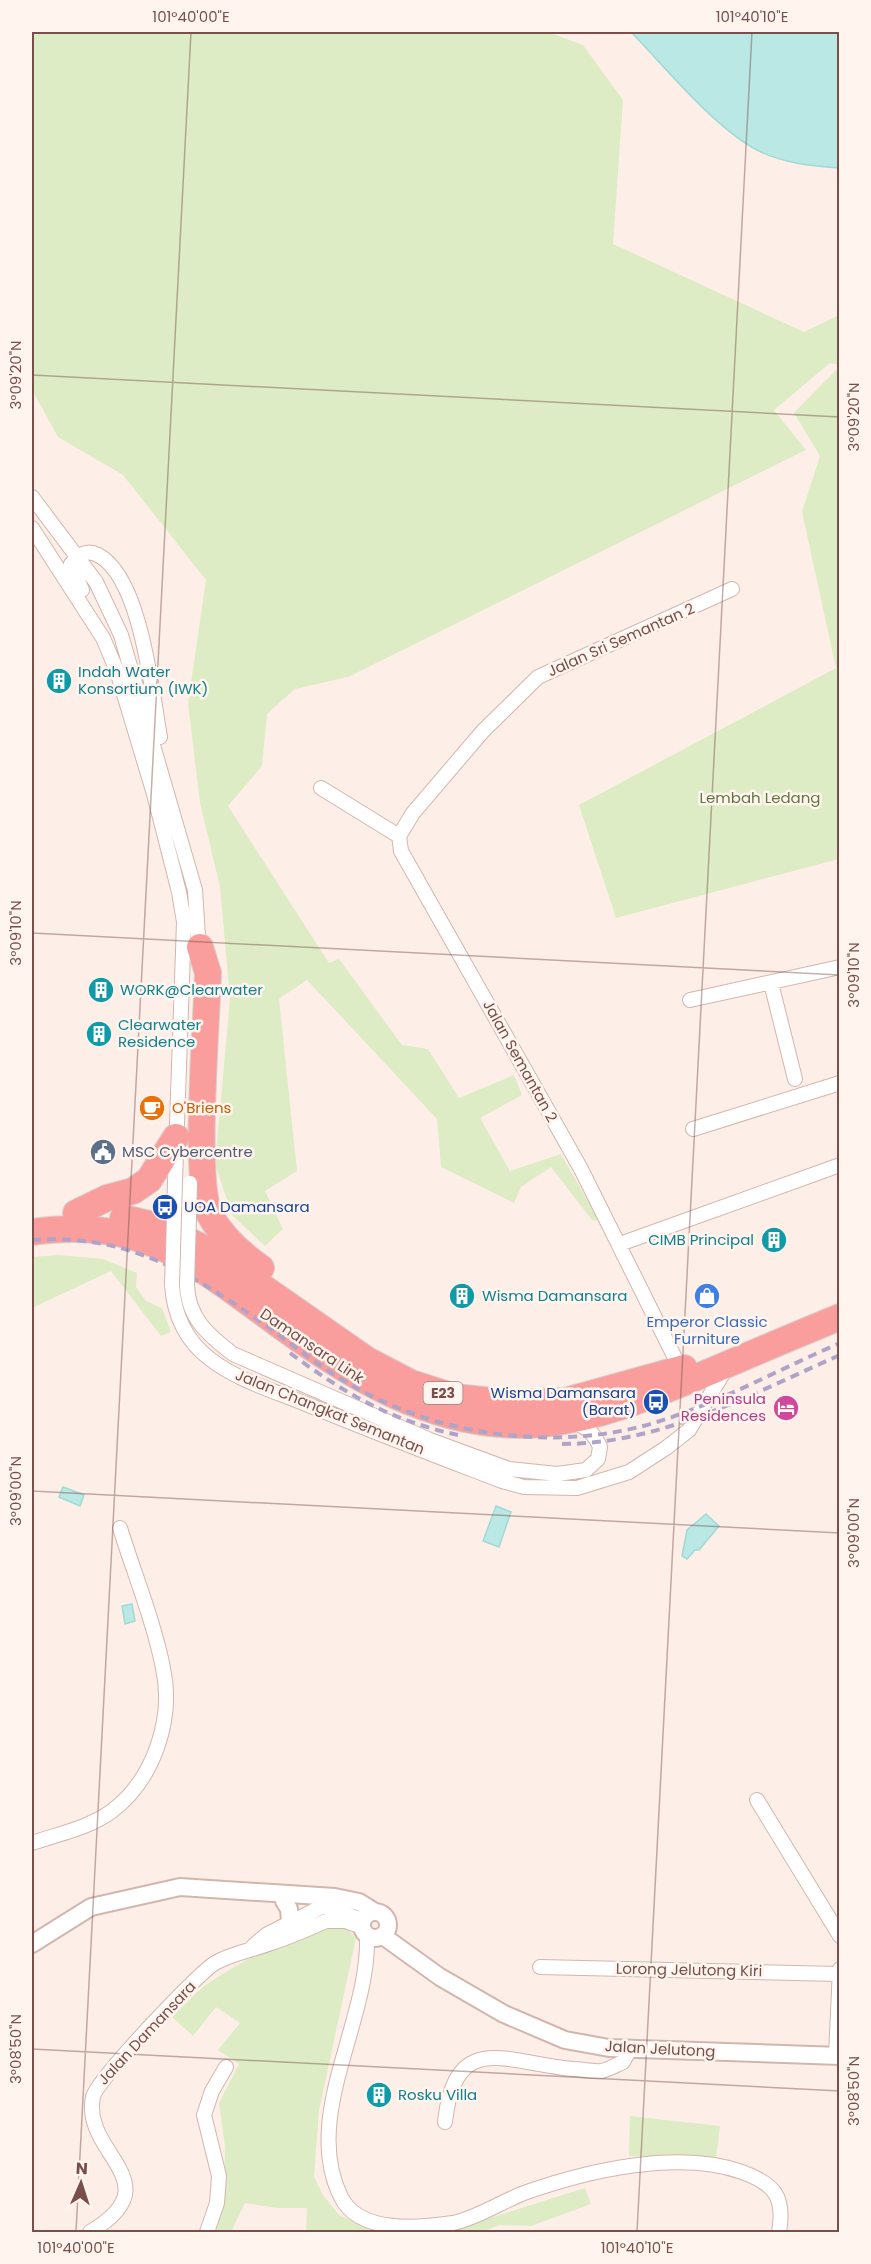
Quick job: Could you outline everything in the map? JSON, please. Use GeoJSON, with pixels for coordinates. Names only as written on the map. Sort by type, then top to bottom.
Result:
{"type":"FeatureCollection","features":[{"type":"Feature","properties":{"kind":"highway"},"geometry":{"type":"LineString","coordinates":[[200,946],[208,973],[203,1148],[204,1194],[210,1214],[223,1234],[245,1257],[275,1278],[336,1340]]}},
{"type":"Feature","properties":{"kind":"highway"},"geometry":{"type":"LineString","coordinates":[[76,1213],[107,1198],[133,1191],[149,1180],[176,1137]]}},
{"type":"Feature","properties":{"kind":"highway","name":"Damansara Link"},"geometry":{"type":"LineString","coordinates":[[32,1215],[103,1214],[162,1227],[215,1254],[336,1340],[411,1383],[455,1397],[512,1403],[564,1401],[681,1370],[840,1303]]}},
{"type":"Feature","properties":{"kind":"highway","name":"Damansara Link"},"geometry":{"type":"LineString","coordinates":[[32,1232],[57,1228],[92,1229],[144,1240],[207,1272],[356,1378],[406,1402],[462,1419],[511,1425],[544,1424],[621,1407],[840,1317]]}},
{"type":"Feature","properties":{"kind":"street","name":"Jalan Changkat Semantan"},"geometry":{"type":"LineString","coordinates":[[32,497],[78,555],[111,608],[122,635],[195,890],[200,946],[187,1285],[191,1311],[207,1334],[233,1354],[430,1440],[509,1469],[557,1474],[586,1470],[594,1465],[600,1448],[590,1429],[573,1422],[544,1424]]}},
{"type":"Feature","properties":{"kind":"street","name":"Jalan Changkat Semantan"},"geometry":{"type":"LineString","coordinates":[[32,528],[103,638],[117,671],[154,794],[183,907],[172,1285],[174,1303],[183,1331],[210,1359],[245,1379],[347,1421],[502,1481],[524,1487],[576,1488],[629,1472],[648,1462],[689,1430],[730,1363]]}},
{"type":"Feature","properties":{"kind":"street"},"geometry":{"type":"LineString","coordinates":[[103,638],[71,564],[78,555],[88,552],[113,567],[126,590],[142,633],[170,797]]}},
{"type":"Feature","properties":{"kind":"street","name":"Jalan Sri Semantan 2"},"geometry":{"type":"LineString","coordinates":[[399,836],[413,813],[483,731],[538,677],[732,589]]}},
{"type":"Feature","properties":{"kind":"street"},"geometry":{"type":"LineString","coordinates":[[321,788],[399,836]]}},
{"type":"Feature","properties":{"kind":"street","name":"Jalan Semantan 2"},"geometry":{"type":"LineString","coordinates":[[399,836],[401,851],[576,1161],[620,1244],[681,1370]]}},
{"type":"Feature","properties":{"kind":"street"},"geometry":{"type":"LineString","coordinates":[[690,1000],[840,967]]}},
{"type":"Feature","properties":{"kind":"street"},"geometry":{"type":"LineString","coordinates":[[771,983],[795,1079]]}},
{"type":"Feature","properties":{"kind":"street"},"geometry":{"type":"LineString","coordinates":[[693,1129],[840,1083]]}},
{"type":"Feature","properties":{"kind":"street"},"geometry":{"type":"LineString","coordinates":[[620,1244],[840,1165]]}},
{"type":"Feature","properties":{"kind":"street"},"geometry":{"type":"LineString","coordinates":[[32,1843],[85,1825],[110,1812],[129,1796],[153,1760],[161,1732],[165,1701],[163,1669],[120,1528]]}},
{"type":"Feature","properties":{"kind":"street"},"geometry":{"type":"LineString","coordinates":[[757,1800],[840,1936]]}},
{"type":"Feature","properties":{"kind":"street","name":"Jalan Jelutong"},"geometry":{"type":"LineString","coordinates":[[32,1944],[91,1907],[180,1887],[335,1897],[359,1902],[374,1926],[428,1968],[504,2014],[565,2040],[609,2048],[838,2055]]}},
{"type":"Feature","properties":{"kind":"street","name":"Jalan Jelutong"},"geometry":{"type":"LineString","coordinates":[[157,1892],[328,1906]]}},
{"type":"Feature","properties":{"kind":"street"},"geometry":{"type":"LineString","coordinates":[[284,1901],[289,1909],[291,1922]]}},
{"type":"Feature","properties":{"kind":"street"},"geometry":{"type":"LineString","coordinates":[[328,1906],[341,1906],[374,1926],[377,1954],[362,1995],[332,2108],[327,2141],[333,2179],[342,2200],[355,2215],[369,2221],[402,2226],[456,2222],[524,2193],[566,2180],[628,2166],[654,2163],[689,2164],[732,2169],[756,2177],[771,2186],[779,2198],[782,2217],[779,2232]]}},
{"type":"Feature","properties":{"kind":"street","name":"Jalan Damansara"},"geometry":{"type":"LineString","coordinates":[[90,2232],[110,2218],[120,2206],[126,2187],[119,2165],[94,2126],[92,2098],[95,2088],[133,2045],[214,1964],[251,1947],[266,1935],[291,1922],[328,1906]]}},
{"type":"Feature","properties":{"kind":"street","name":"Jalan Damansara"},"geometry":{"type":"LineString","coordinates":[[251,1947],[269,1944],[326,1921],[345,1921],[374,1926]]}},
{"type":"Feature","properties":{"kind":"street","name":"Lorong Jelutong Kiri"},"geometry":{"type":"LineString","coordinates":[[540,1967],[839,1971]]}},
{"type":"Feature","properties":{"kind":"street"},"geometry":{"type":"LineString","coordinates":[[838,2055],[839,1971]]}},
{"type":"Feature","properties":{"kind":"street"},"geometry":{"type":"LineString","coordinates":[[445,2122],[448,2097],[457,2074],[472,2062],[493,2057],[544,2066],[600,2071],[622,2062],[630,2049]]}},
{"type":"Feature","properties":{"kind":"street"},"geometry":{"type":"LineString","coordinates":[[207,2232],[217,2203],[219,2176],[204,2115],[212,2091],[226,2067]]}},
{"type":"Feature","properties":{"kind":"green space"},"geometry":{"type":"Polygon","coordinates":[[[32,32],[548,32],[583,45],[623,100],[613,244],[804,332],[839,315],[839,365],[830,363],[774,410],[806,450],[348,677],[295,689],[267,714],[262,766],[228,806],[329,963],[339,959],[402,1045],[428,1049],[459,1098],[514,1075],[522,1095],[480,1118],[510,1171],[561,1154],[597,1217],[597,1221],[592,1220],[551,1167],[521,1187],[514,1203],[441,1167],[437,1119],[307,980],[279,999],[297,1171],[265,1191],[283,1229],[265,1246],[232,1215],[215,1164],[230,999],[220,887],[200,803],[188,703],[206,580],[123,475],[58,437],[32,390],[32,32]]]}},
{"type":"Feature","properties":{"kind":"green space","name":"Lembah Ledang"},"geometry":{"type":"Polygon","coordinates":[[[836,370],[840,371],[839,859],[616,918],[579,805],[836,668],[802,512],[820,456],[794,413],[836,370]]]}},
{"type":"Feature","properties":{"kind":"green space"},"geometry":{"type":"Polygon","coordinates":[[[59,1255],[103,1259],[137,1273],[136,1287],[146,1301],[162,1308],[171,1332],[161,1336],[111,1271],[32,1308],[32,1257],[59,1255]]]}},
{"type":"Feature","properties":{"kind":"green space"},"geometry":{"type":"Polygon","coordinates":[[[344,1926],[356,1938],[319,2111],[314,2177],[323,2195],[340,2216],[382,2231],[446,2232],[306,2232],[307,2208],[277,2208],[245,2203],[231,2232],[215,2232],[224,2197],[225,2147],[219,2103],[239,2064],[218,2050],[240,2023],[216,2007],[193,2036],[172,2017],[207,1984],[259,1953],[310,1932],[344,1926]]]}},
{"type":"Feature","properties":{"kind":"green space"},"geometry":{"type":"Polygon","coordinates":[[[630,2116],[720,2126],[716,2159],[629,2156],[630,2116]]]}},
{"type":"Feature","properties":{"kind":"green space"},"geometry":{"type":"Polygon","coordinates":[[[585,2188],[591,2204],[531,2226],[499,2225],[482,2232],[446,2232],[585,2188]]]}},
{"type":"Feature","properties":{"kind":"water"},"geometry":{"type":"Polygon","coordinates":[[[631,32],[839,32],[839,168],[807,165],[775,158],[739,139],[706,111],[631,32]]]}},
{"type":"Feature","properties":{"kind":"water"},"geometry":{"type":"Polygon","coordinates":[[[63,1487],[84,1495],[80,1506],[59,1497],[63,1487]]]}},
{"type":"Feature","properties":{"kind":"water"},"geometry":{"type":"Polygon","coordinates":[[[496,1506],[511,1512],[499,1547],[483,1541],[496,1506]]]}},
{"type":"Feature","properties":{"kind":"water"},"geometry":{"type":"Polygon","coordinates":[[[706,1514],[719,1526],[699,1550],[695,1550],[687,1559],[682,1556],[687,1530],[706,1514]]]}},
{"type":"Feature","properties":{"kind":"water"},"geometry":{"type":"Polygon","coordinates":[[[132,1604],[135,1621],[125,1624],[122,1606],[132,1604]]]}},
{"type":"Feature","properties":{"kind":"railway"},"geometry":{"type":"LineString","coordinates":[[32,1240],[65,1239],[96,1243],[126,1249],[154,1259],[181,1272],[234,1304],[325,1369],[366,1393],[434,1421],[471,1430],[508,1435],[584,1436],[621,1431],[657,1422],[726,1396],[840,1343]]}},
{"type":"Feature","properties":{"kind":"railway"},"geometry":{"type":"LineString","coordinates":[[290,1353],[330,1381],[369,1404],[411,1422],[458,1435]]}},
{"type":"Feature","properties":{"kind":"railway"},"geometry":{"type":"LineString","coordinates":[[562,1444],[599,1442],[635,1436],[670,1426],[739,1400],[840,1355]]}},
{"type":"Feature","properties":{"kind":"place","name":"Indah Water Konsortium (IWK)"},"geometry":{"type":"Point","coordinates":[59,681]}},
{"type":"Feature","properties":{"kind":"place","name":"WORK@Clearwater"},"geometry":{"type":"Point","coordinates":[101,990]}},
{"type":"Feature","properties":{"kind":"place","name":"Clearwater Residence"},"geometry":{"type":"Point","coordinates":[99,1034]}},
{"type":"Feature","properties":{"kind":"place","name":"O'Briens"},"geometry":{"type":"Point","coordinates":[152,1108]}},
{"type":"Feature","properties":{"kind":"place","name":"MSC Cybercentre"},"geometry":{"type":"Point","coordinates":[103,1152]}},
{"type":"Feature","properties":{"kind":"place","name":"UOA Damansara"},"geometry":{"type":"Point","coordinates":[165,1207]}},
{"type":"Feature","properties":{"kind":"place","name":"CIMB Principal"},"geometry":{"type":"Point","coordinates":[774,1240]}},
{"type":"Feature","properties":{"kind":"place","name":"Wisma Damansara"},"geometry":{"type":"Point","coordinates":[462,1296]}},
{"type":"Feature","properties":{"kind":"place","name":"Emperor Classic Furniture"},"geometry":{"type":"Point","coordinates":[707,1296]}},
{"type":"Feature","properties":{"kind":"place","name":"Wisma Damansara (Barat)"},"geometry":{"type":"Point","coordinates":[656,1402]}},
{"type":"Feature","properties":{"kind":"place","name":"Peninsula Residences"},"geometry":{"type":"Point","coordinates":[786,1408]}},
{"type":"Feature","properties":{"kind":"place","name":"Rosku Villa"},"geometry":{"type":"Point","coordinates":[379,2095]}}]}
